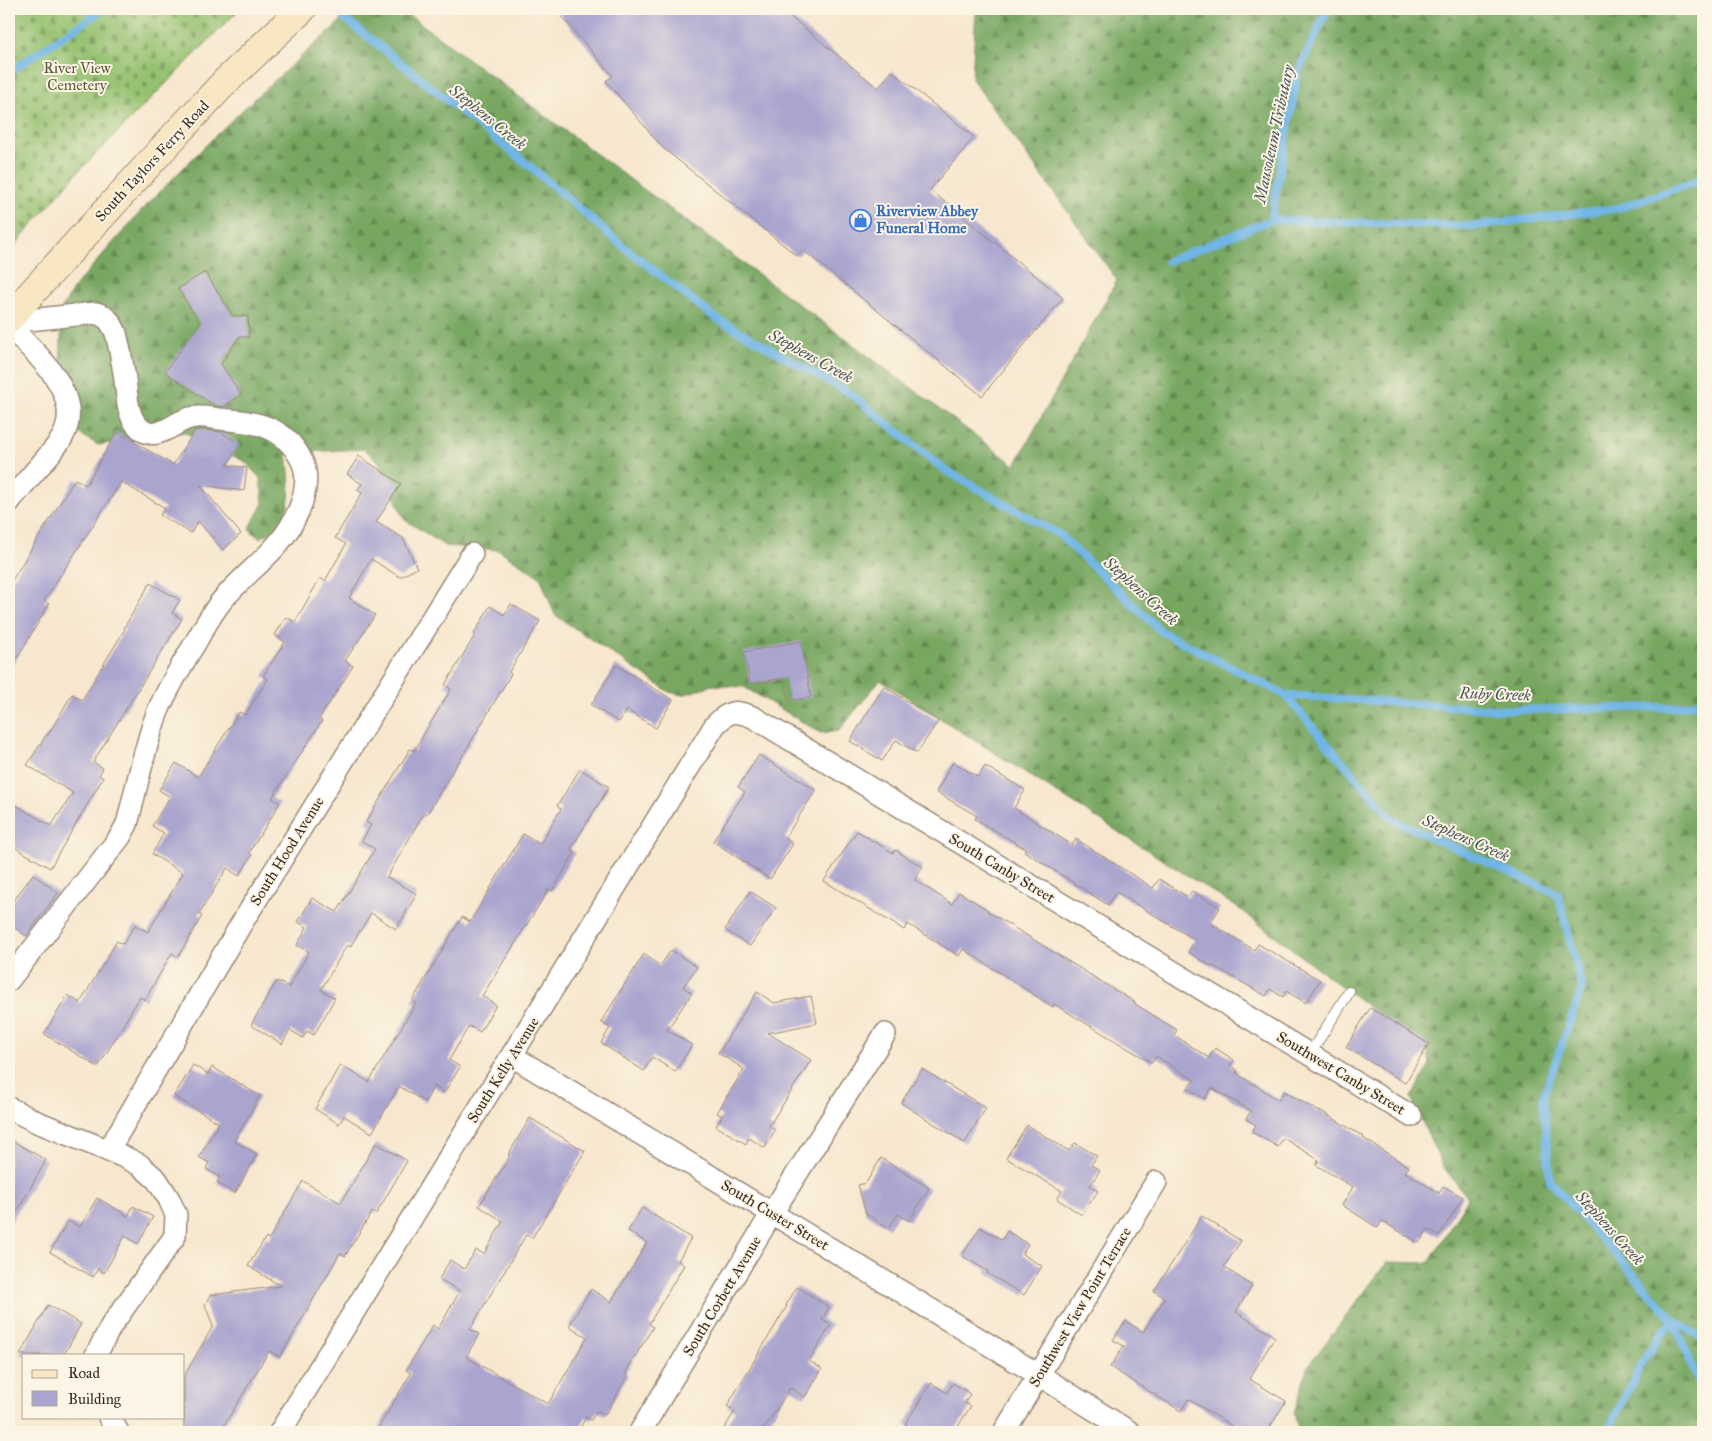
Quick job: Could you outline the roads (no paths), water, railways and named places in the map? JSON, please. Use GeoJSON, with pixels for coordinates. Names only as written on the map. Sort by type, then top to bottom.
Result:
{"type":"FeatureCollection","features":[{"type":"Feature","properties":{"kind":"main road","name":"South Taylors Ferry Road"},"geometry":{"type":"LineString","coordinates":[[9,318],[225,82],[302,9]]}},
{"type":"Feature","properties":{"kind":"street"},"geometry":{"type":"LineString","coordinates":[[9,322],[96,313],[107,318],[116,333],[132,417],[142,430],[155,434],[191,417],[251,422],[267,426],[281,434],[294,446],[302,460],[306,484],[302,500],[292,524],[278,544],[236,584],[219,604],[169,689],[154,724],[126,824],[120,836],[9,980]]}},
{"type":"Feature","properties":{"kind":"street"},"geometry":{"type":"LineString","coordinates":[[9,326],[47,365],[64,395],[68,412],[67,425],[57,446],[9,502]]}},
{"type":"Feature","properties":{"kind":"street","name":"South Hood Avenue"},"geometry":{"type":"LineString","coordinates":[[108,1150],[240,926],[472,554]]}},
{"type":"Feature","properties":{"kind":"street","name":"South Canby Street"},"geometry":{"type":"LineString","coordinates":[[731,712],[753,717],[1270,1031]]}},
{"type":"Feature","properties":{"kind":"street","name":"South Kelly Avenue"},"geometry":{"type":"LineString","coordinates":[[280,1432],[715,725],[731,712]]}},
{"type":"Feature","properties":{"kind":"street","name":"Southwest Canby Street"},"geometry":{"type":"LineString","coordinates":[[1270,1031],[1411,1116]]}},
{"type":"Feature","properties":{"kind":"street","name":"South Corbett Avenue"},"geometry":{"type":"LineString","coordinates":[[640,1432],[772,1213],[885,1034]]}},
{"type":"Feature","properties":{"kind":"street","name":"South Custer Street"},"geometry":{"type":"LineString","coordinates":[[512,1056],[1130,1432]]}},
{"type":"Feature","properties":{"kind":"street"},"geometry":{"type":"LineString","coordinates":[[9,1108],[37,1122],[108,1150],[140,1165],[157,1180],[176,1215],[175,1236],[111,1326],[97,1354]]}},
{"type":"Feature","properties":{"kind":"street","name":"Southwest View Point Terrace"},"geometry":{"type":"LineString","coordinates":[[1004,1432],[1156,1182]]}},
{"type":"Feature","properties":{"kind":"street"},"geometry":{"type":"LineString","coordinates":[[110,1418],[118,1432]]}},
{"type":"Feature","properties":{"kind":"lane"},"geometry":{"type":"LineString","coordinates":[[1310,1054],[1349,992]]}},
{"type":"Feature","properties":{"kind":"waterway","name":"Stephens Creek"},"geometry":{"type":"LineString","coordinates":[[9,72],[104,9]]}},
{"type":"Feature","properties":{"kind":"waterway","name":"Mausoleum Tributary"},"geometry":{"type":"LineString","coordinates":[[1168,261],[1271,220],[1298,72],[1328,9]]}},
{"type":"Feature","properties":{"kind":"waterway","name":"Stephens Creek"},"geometry":{"type":"LineString","coordinates":[[343,17],[525,162],[619,243],[714,317],[851,394],[945,470],[1060,535],[1162,632],[1285,695],[1393,820],[1558,894],[1582,988],[1543,1097],[1550,1181],[1673,1319],[1703,1339]]}},
{"type":"Feature","properties":{"kind":"waterway"},"geometry":{"type":"LineString","coordinates":[[1271,220],[1473,226],[1619,208],[1703,179]]}},
{"type":"Feature","properties":{"kind":"waterway","name":"Ruby Creek"},"geometry":{"type":"LineString","coordinates":[[1285,695],[1509,710],[1675,707],[1703,702]]}},
{"type":"Feature","properties":{"kind":"waterway"},"geometry":{"type":"LineString","coordinates":[[1607,1432],[1645,1357],[1673,1319]]}},
{"type":"Feature","properties":{"kind":"waterway"},"geometry":{"type":"LineString","coordinates":[[1673,1320],[1703,1392]]}},
{"type":"Feature","properties":{"kind":"place","name":"Riverview Abbey Funeral Home"},"geometry":{"type":"Point","coordinates":[860,220]}},
{"type":"Feature","properties":{"kind":"park label","name":"River View Cemetery"},"geometry":{"type":"Point","coordinates":[77,76]}}]}
